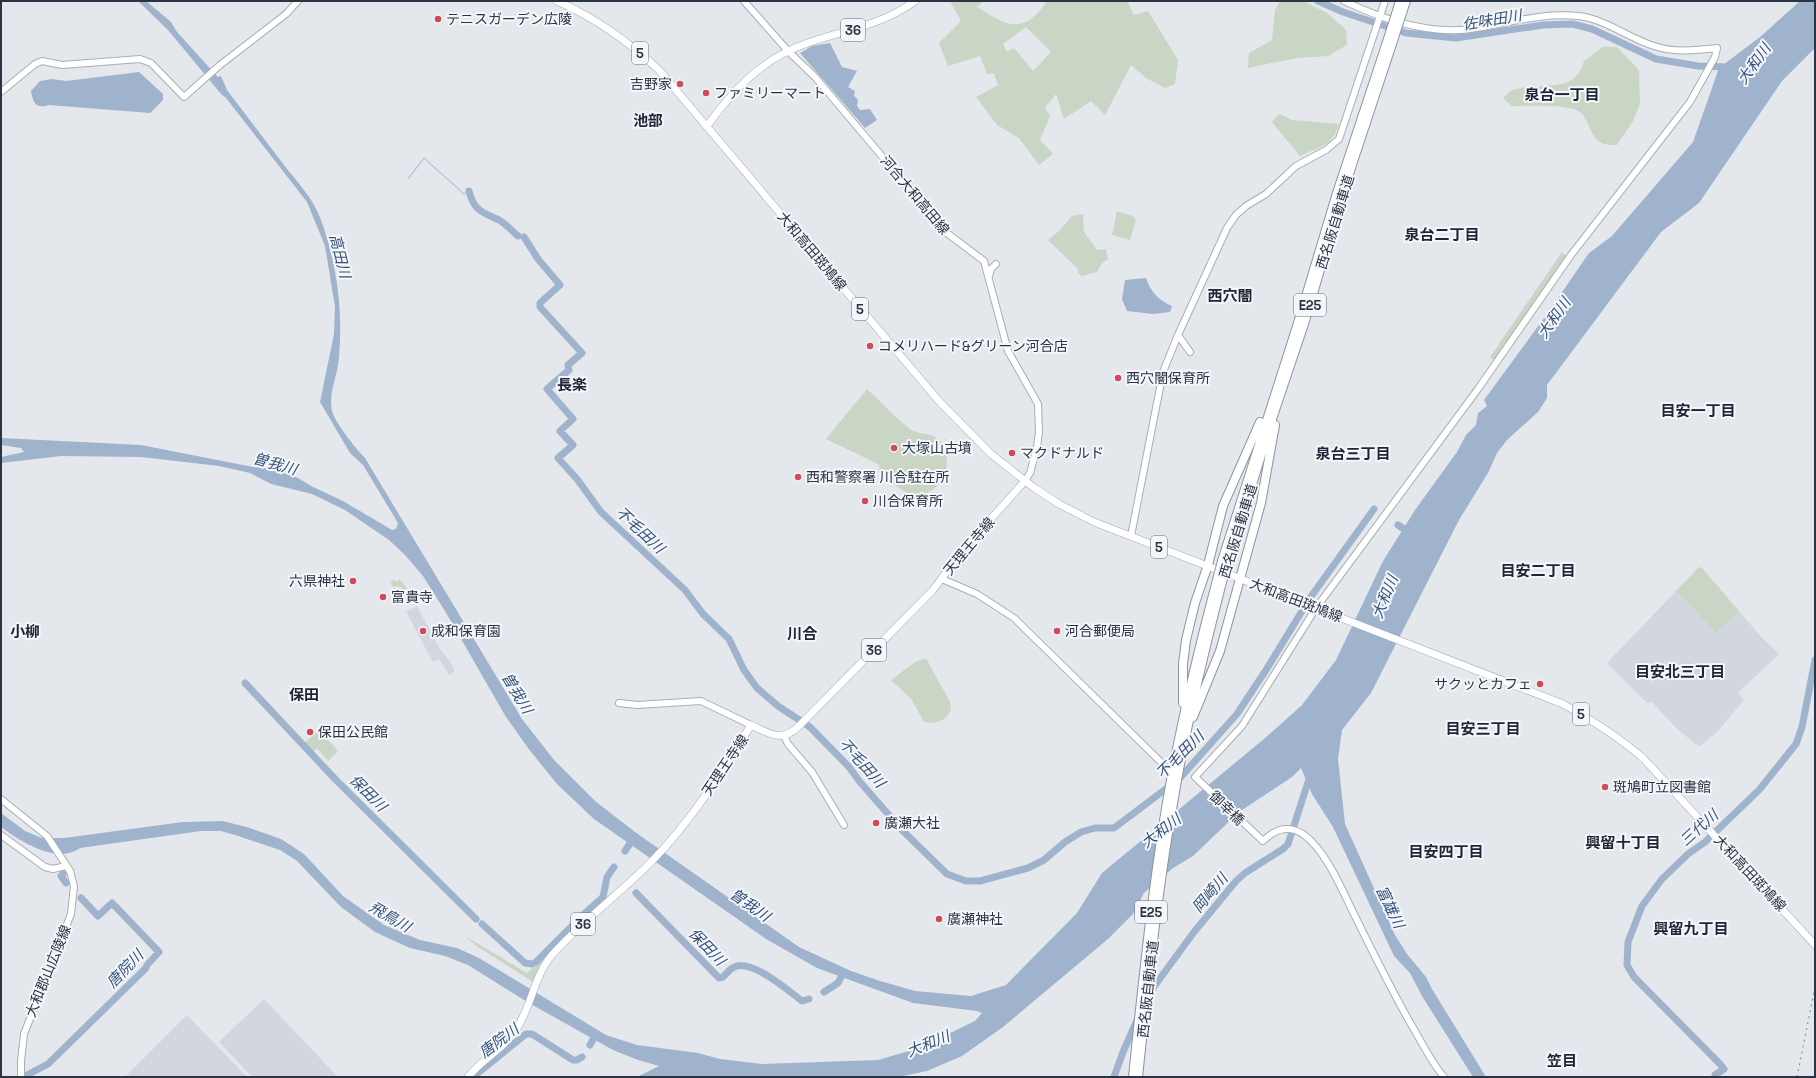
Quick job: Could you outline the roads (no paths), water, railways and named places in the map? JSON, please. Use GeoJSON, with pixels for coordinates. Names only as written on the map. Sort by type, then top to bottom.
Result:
{"type":"FeatureCollection","features":[{"type":"Feature","properties":{"kind":"highway","name":"西名阪自動車道"},"geometry":{"type":"LineString","coordinates":[[1133,1077],[1152,901],[1182,738],[1203,657],[1220,581],[1287,367],[1337,193],[1388,46],[1398,15],[1400,1]]}},
{"type":"Feature","properties":{"kind":"highway","name":"西名阪自動車道"},"geometry":{"type":"LineString","coordinates":[[1398,15],[1406,1]]}},
{"type":"Feature","properties":{"kind":"highway"},"geometry":{"type":"LineString","coordinates":[[1182,738],[1179,722],[1183,703],[1183,664],[1186,640],[1195,603],[1208,565],[1222,506],[1260,423],[1275,380],[1287,367]]}},
{"type":"Feature","properties":{"kind":"highway"},"geometry":{"type":"LineString","coordinates":[[1182,738],[1220,651],[1261,503],[1268,459],[1287,367]]}},
{"type":"Feature","properties":{"kind":"highway","name":"西名阪自動車道"},"geometry":{"type":"LineString","coordinates":[[1138,1077],[1158,901],[1180,749]]}},
{"type":"Feature","properties":{"kind":"main road","name":"大和高田斑鳩線"},"geometry":{"type":"LineString","coordinates":[[557,1],[600,22],[643,55],[671,83],[938,400],[991,454],[1025,482],[1044,495],[1079,514],[1131,536],[1208,565],[1298,602],[1419,647],[1563,704],[1584,715],[1624,742],[1644,759],[1815,945]]}},
{"type":"Feature","properties":{"kind":"main road","name":"36"},"geometry":{"type":"LineString","coordinates":[[707,126],[725,101],[746,79],[768,63],[788,51],[824,38],[876,23],[915,1]]}},
{"type":"Feature","properties":{"kind":"main road","name":"天理王寺線"},"geometry":{"type":"LineString","coordinates":[[468,1077],[475,1068],[514,1033],[527,1009],[545,965],[559,947],[641,871],[671,840],[693,813],[751,725],[768,733],[784,736],[802,722],[942,579],[963,550],[1025,482]]}},
{"type":"Feature","properties":{"kind":"street"},"geometry":{"type":"LineString","coordinates":[[1,92],[35,64],[42,62],[62,66],[140,59],[151,63],[184,97],[219,66],[286,14],[298,1]]}},
{"type":"Feature","properties":{"kind":"street","name":"河合大和高田線"},"geometry":{"type":"LineString","coordinates":[[744,1],[788,51],[815,77],[897,174],[939,227],[951,238],[980,258],[986,265],[1008,351],[1038,404],[1039,432],[1037,447],[1030,472],[1025,482]]}},
{"type":"Feature","properties":{"kind":"street"},"geometry":{"type":"LineString","coordinates":[[1316,608],[1481,384],[1571,255],[1685,108],[1715,57],[1717,48],[1677,50],[1658,48],[1613,27],[1580,16],[1525,18],[1457,30],[1423,27],[1380,17],[1344,1]]}},
{"type":"Feature","properties":{"kind":"street"},"geometry":{"type":"LineString","coordinates":[[1131,536],[1161,380],[1178,335],[1223,237],[1236,215],[1246,206],[1266,194],[1296,166],[1326,150],[1342,135],[1385,1]]}},
{"type":"Feature","properties":{"kind":"street"},"geometry":{"type":"LineString","coordinates":[[989,277],[991,269],[996,264]]}},
{"type":"Feature","properties":{"kind":"street"},"geometry":{"type":"LineString","coordinates":[[1178,335],[1190,352]]}},
{"type":"Feature","properties":{"kind":"street"},"geometry":{"type":"LineString","coordinates":[[942,579],[977,594],[1014,618],[1171,772]]}},
{"type":"Feature","properties":{"kind":"street","name":"御幸橋"},"geometry":{"type":"LineString","coordinates":[[1316,608],[1250,715],[1231,740],[1195,777],[1262,842],[1275,831],[1286,828],[1298,832],[1310,841],[1332,870],[1392,992],[1435,1066],[1444,1077]]}},
{"type":"Feature","properties":{"kind":"street"},"geometry":{"type":"LineString","coordinates":[[618,703],[637,705],[701,701],[751,725]]}},
{"type":"Feature","properties":{"kind":"street"},"geometry":{"type":"LineString","coordinates":[[784,736],[788,744],[812,772],[844,825]]}},
{"type":"Feature","properties":{"kind":"street","name":"大和郡山広陵線"},"geometry":{"type":"LineString","coordinates":[[1,799],[39,828],[53,843],[62,857],[74,886],[74,903],[67,926],[24,1034],[20,1062],[21,1077]]}},
{"type":"Feature","properties":{"kind":"street"},"geometry":{"type":"LineString","coordinates":[[1,836],[44,867],[53,869],[66,866]]}},
{"type":"Feature","properties":{"kind":"water","name":"大和川"},"geometry":{"type":"Polygon","coordinates":[[[138,1],[146,1],[171,22],[177,32],[218,77],[221,76],[227,90],[305,191],[318,212],[327,237],[338,288],[340,340],[338,364],[331,397],[334,416],[346,435],[365,458],[522,719],[554,760],[595,801],[635,832],[799,947],[851,971],[915,991],[971,996],[1006,985],[1077,913],[1102,873],[1264,739],[1302,705],[1336,660],[1383,561],[1415,510],[1457,452],[1466,435],[1476,425],[1478,413],[1487,406],[1484,400],[1547,314],[1589,253],[1612,236],[1693,142],[1719,68],[1760,37],[1800,1],[1815,1],[1815,48],[1782,81],[1699,203],[1661,232],[1547,385],[1547,398],[1538,412],[1507,440],[1497,453],[1488,473],[1459,520],[1371,693],[1342,730],[1338,759],[1345,824],[1395,935],[1407,954],[1426,977],[1486,1077],[1473,1077],[1422,996],[1410,973],[1394,956],[1333,827],[1312,794],[1301,768],[1292,777],[1239,812],[1193,856],[1173,868],[1144,893],[1133,914],[1108,939],[1003,1027],[962,1056],[927,1071],[898,1077],[637,1077],[659,1066],[638,1060],[613,1050],[529,1003],[468,965],[445,956],[410,948],[375,932],[341,907],[297,861],[280,850],[221,831],[201,831],[80,848],[71,853],[61,854],[50,853],[39,849],[18,839],[1,827],[1,813],[25,831],[42,838],[64,838],[183,822],[222,821],[247,827],[281,839],[304,854],[343,896],[384,925],[420,940],[457,948],[479,958],[606,1035],[637,1045],[698,1053],[720,1059],[762,1064],[878,1060],[919,1048],[975,1021],[982,1013],[977,1011],[913,1003],[817,968],[766,939],[594,819],[557,784],[528,748],[506,717],[445,611],[423,576],[405,555],[389,540],[345,510],[312,494],[271,484],[250,473],[219,466],[141,457],[61,456],[1,463],[1,457],[24,452],[21,448],[1,445],[1,438],[141,445],[253,467],[273,469],[298,478],[343,501],[392,530],[396,529],[398,523],[363,465],[350,453],[320,402],[334,334],[335,307],[325,246],[307,202],[226,98],[221,94],[168,30],[138,1]]]}},
{"type":"Feature","properties":{"kind":"water"},"geometry":{"type":"Polygon","coordinates":[[[830,43],[842,67],[857,71],[848,87],[855,91],[854,96],[858,100],[857,106],[860,110],[870,109],[877,120],[865,128],[800,53],[812,46],[830,43]]]}},
{"type":"Feature","properties":{"kind":"water"},"geometry":{"type":"Polygon","coordinates":[[[139,72],[163,94],[163,100],[150,113],[49,105],[41,106],[34,102],[31,91],[40,81],[52,79],[66,81],[139,72]]]}},
{"type":"Feature","properties":{"kind":"water"},"geometry":{"type":"Polygon","coordinates":[[[1146,278],[1156,295],[1172,306],[1170,312],[1153,314],[1127,311],[1122,299],[1125,280],[1146,278]]]}},
{"type":"Feature","properties":{"kind":"waterway","name":"佐味田川"},"geometry":{"type":"LineString","coordinates":[[1318,1],[1343,12],[1406,33],[1456,38],[1543,25],[1573,24],[1592,29],[1656,59],[1698,66],[1729,67]]}},
{"type":"Feature","properties":{"kind":"waterway"},"geometry":{"type":"LineString","coordinates":[[408,179],[424,158],[464,194],[469,191]]}},
{"type":"Feature","properties":{"kind":"waterway","name":"不毛田川"},"geometry":{"type":"LineString","coordinates":[[469,191],[476,207],[483,213],[502,222],[518,236]]}},
{"type":"Feature","properties":{"kind":"waterway","name":"不毛田川"},"geometry":{"type":"LineString","coordinates":[[524,237],[538,259],[560,285],[540,303],[540,307],[582,353],[568,365],[569,370],[547,389],[573,419],[560,431],[573,445],[558,458],[577,479],[601,512],[685,590],[703,614],[729,639],[744,670],[757,688],[778,706],[810,727],[849,767],[860,782],[902,830],[947,874],[966,881],[980,881],[1028,868],[1044,860],[1065,842],[1081,832],[1095,828],[1114,828],[1179,779],[1237,714],[1310,598],[1374,509]]}},
{"type":"Feature","properties":{"kind":"waterway","name":"不毛田川"},"geometry":{"type":"LineString","coordinates":[[1398,525],[1410,533]]}},
{"type":"Feature","properties":{"kind":"waterway","name":"三代川"},"geometry":{"type":"LineString","coordinates":[[1716,1077],[1715,1075],[1724,1069],[1720,1064],[1634,977],[1627,965],[1628,942],[1642,906],[1662,879],[1688,854],[1705,842],[1759,790],[1796,744],[1802,727],[1815,660]]}},
{"type":"Feature","properties":{"kind":"waterway","name":"保田川"},"geometry":{"type":"LineString","coordinates":[[245,683],[336,780],[476,919]]}},
{"type":"Feature","properties":{"kind":"waterway","name":"岡崎川"},"geometry":{"type":"LineString","coordinates":[[1147,999],[1153,988],[1194,932],[1236,881],[1245,873],[1283,849],[1288,844],[1310,776]]}},
{"type":"Feature","properties":{"kind":"waterway","name":"保田川"},"geometry":{"type":"LineString","coordinates":[[625,851],[633,839]]}},
{"type":"Feature","properties":{"kind":"waterway","name":"保田川"},"geometry":{"type":"LineString","coordinates":[[584,914],[603,897],[607,877],[614,867]]}},
{"type":"Feature","properties":{"kind":"waterway","name":"唐院川"},"geometry":{"type":"LineString","coordinates":[[63,874],[61,876],[66,883]]}},
{"type":"Feature","properties":{"kind":"waterway","name":"保田川"},"geometry":{"type":"LineString","coordinates":[[636,893],[719,978],[723,977],[729,970],[737,966],[753,968],[771,978],[802,1001],[809,999]]}},
{"type":"Feature","properties":{"kind":"waterway","name":"唐院川"},"geometry":{"type":"LineString","coordinates":[[25,1076],[48,1064],[146,968],[159,952],[112,903],[98,916],[81,898]]}},
{"type":"Feature","properties":{"kind":"waterway","name":"保田川"},"geometry":{"type":"LineString","coordinates":[[536,962],[578,920]]}},
{"type":"Feature","properties":{"kind":"waterway","name":"保田川"},"geometry":{"type":"LineString","coordinates":[[482,924],[525,963],[532,964]]}},
{"type":"Feature","properties":{"kind":"waterway","name":"保田川"},"geometry":{"type":"LineString","coordinates":[[824,992],[838,983],[843,973]]}},
{"type":"Feature","properties":{"kind":"waterway","name":"岡崎川"},"geometry":{"type":"LineString","coordinates":[[1114,1077],[1138,1018]]}},
{"type":"Feature","properties":{"kind":"waterway","name":"唐院川"},"geometry":{"type":"LineString","coordinates":[[473,1077],[526,1034],[532,1034],[573,1060],[577,1060],[582,1057]]}},
{"type":"Feature","properties":{"kind":"waterway","name":"唐院川"},"geometry":{"type":"LineString","coordinates":[[590,1045],[595,1036]]}},
{"type":"Feature","properties":{"kind":"railway"},"geometry":{"type":"LineString","coordinates":[[1797,1077],[1815,987]]}},
{"type":"Feature","properties":{"kind":"place","name":"テニスガーデン広陵"},"geometry":{"type":"Point","coordinates":[438,19]}},
{"type":"Feature","properties":{"kind":"place","name":"吉野家"},"geometry":{"type":"Point","coordinates":[680,84]}},
{"type":"Feature","properties":{"kind":"place","name":"ファミリーマート"},"geometry":{"type":"Point","coordinates":[706,93]}},
{"type":"Feature","properties":{"kind":"place","name":"コメリハード&グリーン河合店"},"geometry":{"type":"Point","coordinates":[870,346]}},
{"type":"Feature","properties":{"kind":"place","name":"西穴闇保育所"},"geometry":{"type":"Point","coordinates":[1118,378]}},
{"type":"Feature","properties":{"kind":"place","name":"大塚山古墳"},"geometry":{"type":"Point","coordinates":[894,448]}},
{"type":"Feature","properties":{"kind":"place","name":"マクドナルド"},"geometry":{"type":"Point","coordinates":[1012,453]}},
{"type":"Feature","properties":{"kind":"place","name":"西和警察署 川合駐在所"},"geometry":{"type":"Point","coordinates":[798,477]}},
{"type":"Feature","properties":{"kind":"place","name":"川合保育所"},"geometry":{"type":"Point","coordinates":[865,501]}},
{"type":"Feature","properties":{"kind":"place","name":"六県神社"},"geometry":{"type":"Point","coordinates":[353,581]}},
{"type":"Feature","properties":{"kind":"place","name":"富貴寺"},"geometry":{"type":"Point","coordinates":[383,597]}},
{"type":"Feature","properties":{"kind":"place","name":"成和保育園"},"geometry":{"type":"Point","coordinates":[423,631]}},
{"type":"Feature","properties":{"kind":"place","name":"河合郵便局"},"geometry":{"type":"Point","coordinates":[1057,631]}},
{"type":"Feature","properties":{"kind":"place","name":"サクッとカフェ"},"geometry":{"type":"Point","coordinates":[1540,684]}},
{"type":"Feature","properties":{"kind":"place","name":"保田公民館"},"geometry":{"type":"Point","coordinates":[310,732]}},
{"type":"Feature","properties":{"kind":"place","name":"斑鳩町立図書館"},"geometry":{"type":"Point","coordinates":[1605,787]}},
{"type":"Feature","properties":{"kind":"place","name":"廣瀬大社"},"geometry":{"type":"Point","coordinates":[876,823]}},
{"type":"Feature","properties":{"kind":"place","name":"廣瀬神社"},"geometry":{"type":"Point","coordinates":[939,919]}},
{"type":"Feature","properties":{"kind":"district","name":"泉台一丁目"},"geometry":{"type":"Point","coordinates":[1562,95]}},
{"type":"Feature","properties":{"kind":"district","name":"池部"},"geometry":{"type":"Point","coordinates":[648,121]}},
{"type":"Feature","properties":{"kind":"district","name":"泉台二丁目"},"geometry":{"type":"Point","coordinates":[1442,235]}},
{"type":"Feature","properties":{"kind":"district","name":"西穴闇"},"geometry":{"type":"Point","coordinates":[1230,296]}},
{"type":"Feature","properties":{"kind":"district","name":"長楽"},"geometry":{"type":"Point","coordinates":[572,385]}},
{"type":"Feature","properties":{"kind":"district","name":"目安一丁目"},"geometry":{"type":"Point","coordinates":[1698,411]}},
{"type":"Feature","properties":{"kind":"district","name":"泉台三丁目"},"geometry":{"type":"Point","coordinates":[1353,454]}},
{"type":"Feature","properties":{"kind":"district","name":"目安二丁目"},"geometry":{"type":"Point","coordinates":[1538,571]}},
{"type":"Feature","properties":{"kind":"district","name":"小柳"},"geometry":{"type":"Point","coordinates":[25,632]}},
{"type":"Feature","properties":{"kind":"district","name":"川合"},"geometry":{"type":"Point","coordinates":[802,634]}},
{"type":"Feature","properties":{"kind":"district","name":"目安北三丁目"},"geometry":{"type":"Point","coordinates":[1680,672]}},
{"type":"Feature","properties":{"kind":"district","name":"保田"},"geometry":{"type":"Point","coordinates":[304,695]}},
{"type":"Feature","properties":{"kind":"district","name":"目安三丁目"},"geometry":{"type":"Point","coordinates":[1483,729]}},
{"type":"Feature","properties":{"kind":"district","name":"興留十丁目"},"geometry":{"type":"Point","coordinates":[1623,843]}},
{"type":"Feature","properties":{"kind":"district","name":"目安四丁目"},"geometry":{"type":"Point","coordinates":[1446,852]}},
{"type":"Feature","properties":{"kind":"district","name":"興留九丁目"},"geometry":{"type":"Point","coordinates":[1691,929]}},
{"type":"Feature","properties":{"kind":"district","name":"笠目"},"geometry":{"type":"Point","coordinates":[1562,1061]}},
{"type":"Feature","properties":{"kind":"water label","name":"高田川"},"geometry":{"type":"Point","coordinates":[340,256]}},
{"type":"Feature","properties":{"kind":"water label","name":"曽我川"},"geometry":{"type":"Point","coordinates":[275,464]}},
{"type":"Feature","properties":{"kind":"water label","name":"曽我川"},"geometry":{"type":"Point","coordinates":[517,693]}},
{"type":"Feature","properties":{"kind":"water label","name":"曽我川"},"geometry":{"type":"Point","coordinates":[750,905]}},
{"type":"Feature","properties":{"kind":"water label","name":"富雄川"},"geometry":{"type":"Point","coordinates":[1390,907]}},
{"type":"Feature","properties":{"kind":"water label","name":"飛鳥川"},"geometry":{"type":"Point","coordinates":[390,917]}}]}
